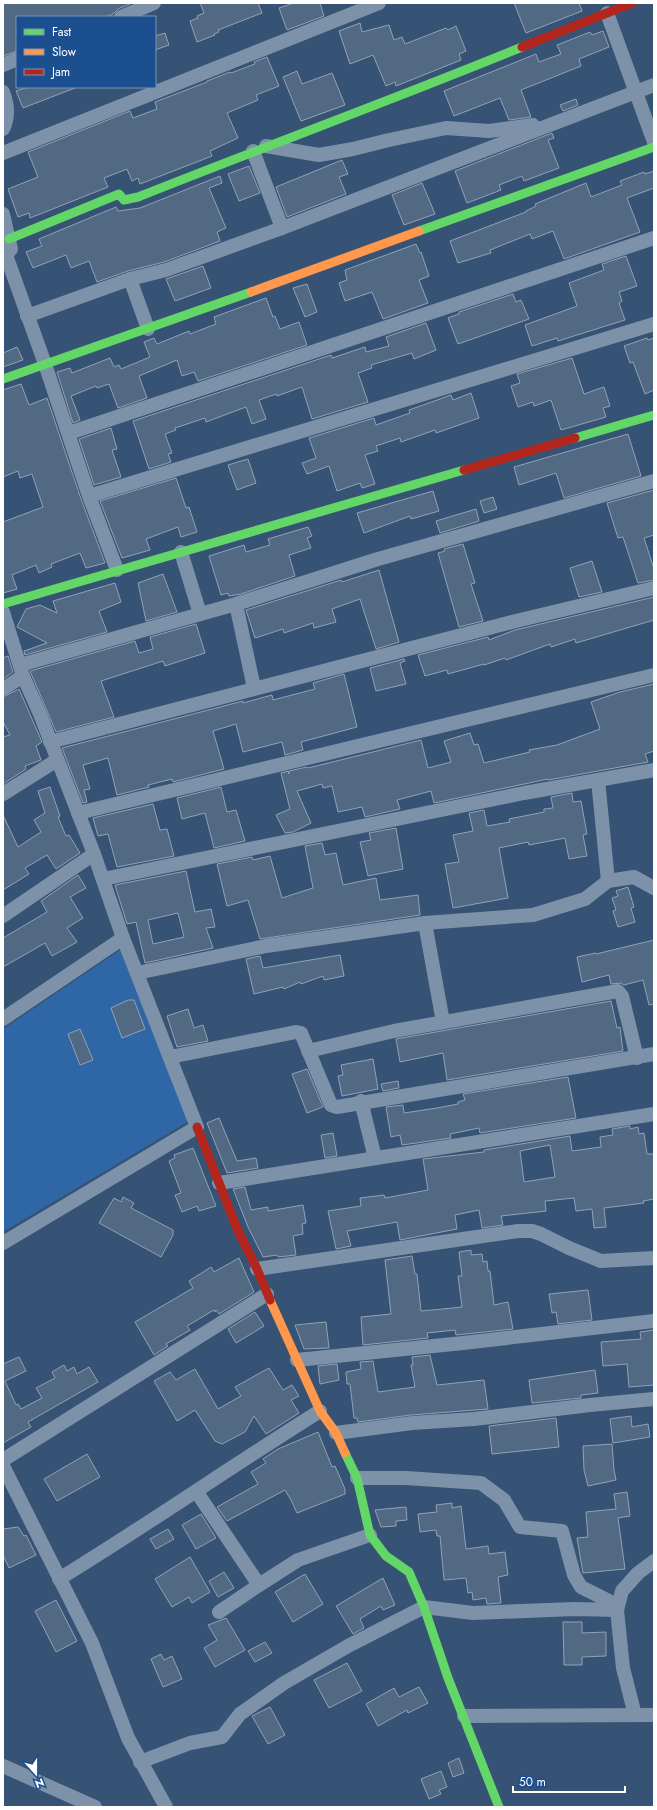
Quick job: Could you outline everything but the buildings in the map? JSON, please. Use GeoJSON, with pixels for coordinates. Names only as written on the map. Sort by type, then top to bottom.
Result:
{"type":"FeatureCollection","features":[{"type":"Feature","properties":{"kind":"street"},"geometry":{"type":"LineString","coordinates":[[122,16],[154,3]]}},
{"type":"Feature","properties":{"kind":"street"},"geometry":{"type":"LineString","coordinates":[[3,153],[379,3]]}},
{"type":"Feature","properties":{"kind":"street"},"geometry":{"type":"LineString","coordinates":[[7,248],[116,194],[119,194],[124,200],[130,200],[260,148],[407,94],[632,3]]}},
{"type":"Feature","properties":{"kind":"street"},"geometry":{"type":"LineString","coordinates":[[607,13],[654,142]]}},
{"type":"Feature","properties":{"kind":"street"},"geometry":{"type":"LineString","coordinates":[[3,65],[16,59]]}},
{"type":"Feature","properties":{"kind":"street"},"geometry":{"type":"LineString","coordinates":[[27,316],[130,279],[166,270],[282,228],[654,85]]}},
{"type":"Feature","properties":{"kind":"street"},"geometry":{"type":"LineString","coordinates":[[3,92],[7,101],[8,115],[3,129]]}},
{"type":"Feature","properties":{"kind":"street"},"geometry":{"type":"LineString","coordinates":[[260,148],[319,155],[353,149],[446,128],[489,131],[553,123]]}},
{"type":"Feature","properties":{"kind":"street"},"geometry":{"type":"LineString","coordinates":[[3,379],[148,329],[654,147]]}},
{"type":"Feature","properties":{"kind":"street"},"geometry":{"type":"LineString","coordinates":[[260,148],[282,228]]}},
{"type":"Feature","properties":{"kind":"street"},"geometry":{"type":"LineString","coordinates":[[3,214],[7,248],[6,255],[69,433],[89,496],[117,570]]}},
{"type":"Feature","properties":{"kind":"street"},"geometry":{"type":"LineString","coordinates":[[69,433],[654,238]]}},
{"type":"Feature","properties":{"kind":"street"},"geometry":{"type":"LineString","coordinates":[[130,279],[148,329]]}},
{"type":"Feature","properties":{"kind":"street"},"geometry":{"type":"LineString","coordinates":[[89,496],[654,324]]}},
{"type":"Feature","properties":{"kind":"street"},"geometry":{"type":"LineString","coordinates":[[3,604],[654,415]]}},
{"type":"Feature","properties":{"kind":"street"},"geometry":{"type":"LineString","coordinates":[[3,689],[22,670],[378,559],[654,481]]}},
{"type":"Feature","properties":{"kind":"street"},"geometry":{"type":"LineString","coordinates":[[181,552],[200,614]]}},
{"type":"Feature","properties":{"kind":"street"},"geometry":{"type":"LineString","coordinates":[[50,742],[508,623],[654,588]]}},
{"type":"Feature","properties":{"kind":"street"},"geometry":{"type":"LineString","coordinates":[[236,604],[254,688]]}},
{"type":"Feature","properties":{"kind":"street"},"geometry":{"type":"LineString","coordinates":[[3,612],[22,670],[94,854],[123,938],[238,1231],[257,1269],[320,1411],[336,1433],[357,1478],[370,1535],[386,1556],[409,1572],[424,1607],[448,1678],[464,1716],[496,1805]]}},
{"type":"Feature","properties":{"kind":"street"},"geometry":{"type":"LineString","coordinates":[[78,813],[654,675]]}},
{"type":"Feature","properties":{"kind":"street"},"geometry":{"type":"LineString","coordinates":[[3,794],[57,760]]}},
{"type":"Feature","properties":{"kind":"street"},"geometry":{"type":"LineString","coordinates":[[103,879],[524,793],[654,770]]}},
{"type":"Feature","properties":{"kind":"street"},"geometry":{"type":"LineString","coordinates":[[598,780],[608,881]]}},
{"type":"Feature","properties":{"kind":"street"},"geometry":{"type":"LineString","coordinates":[[3,916],[94,854]]}},
{"type":"Feature","properties":{"kind":"street"},"geometry":{"type":"LineString","coordinates":[[137,973],[266,946],[425,923],[533,915],[585,899],[608,881],[634,877],[654,888]]}},
{"type":"Feature","properties":{"kind":"street"},"geometry":{"type":"LineString","coordinates":[[425,923],[443,1022]]}},
{"type":"Feature","properties":{"kind":"street"},"geometry":{"type":"LineString","coordinates":[[3,1019],[123,938]]}},
{"type":"Feature","properties":{"kind":"street"},"geometry":{"type":"LineString","coordinates":[[308,1051],[394,1031],[618,991],[622,996],[637,1058]]}},
{"type":"Feature","properties":{"kind":"street"},"geometry":{"type":"LineString","coordinates":[[170,1057],[296,1032],[302,1033],[330,1105],[337,1106],[654,1054]]}},
{"type":"Feature","properties":{"kind":"street"},"geometry":{"type":"LineString","coordinates":[[361,1102],[375,1158]]}},
{"type":"Feature","properties":{"kind":"street"},"geometry":{"type":"LineString","coordinates":[[219,1183],[492,1141],[654,1114]]}},
{"type":"Feature","properties":{"kind":"street"},"geometry":{"type":"LineString","coordinates":[[3,1243],[197,1127]]}},
{"type":"Feature","properties":{"kind":"street"},"geometry":{"type":"LineString","coordinates":[[257,1269],[518,1231],[532,1231],[541,1234],[569,1248],[602,1261],[654,1258]]}},
{"type":"Feature","properties":{"kind":"street"},"geometry":{"type":"LineString","coordinates":[[3,1460],[267,1294]]}},
{"type":"Feature","properties":{"kind":"street"},"geometry":{"type":"LineString","coordinates":[[297,1360],[654,1321]]}},
{"type":"Feature","properties":{"kind":"street"},"geometry":{"type":"LineString","coordinates":[[336,1433],[412,1423],[474,1419],[590,1405],[654,1400]]}},
{"type":"Feature","properties":{"kind":"street"},"geometry":{"type":"LineString","coordinates":[[59,1579],[147,1525],[196,1491],[320,1411]]}},
{"type":"Feature","properties":{"kind":"street"},"geometry":{"type":"LineString","coordinates":[[3,1466],[92,1643],[128,1738],[166,1807]]}},
{"type":"Feature","properties":{"kind":"street"},"geometry":{"type":"LineString","coordinates":[[357,1478],[406,1478],[481,1483],[504,1500],[520,1527],[562,1531],[574,1575],[581,1587],[609,1601],[617,1610]]}},
{"type":"Feature","properties":{"kind":"street"},"geometry":{"type":"LineString","coordinates":[[196,1491],[259,1585]]}},
{"type":"Feature","properties":{"kind":"street"},"geometry":{"type":"LineString","coordinates":[[219,1612],[298,1560],[370,1535]]}},
{"type":"Feature","properties":{"kind":"street"},"geometry":{"type":"LineString","coordinates":[[635,1715],[623,1668],[617,1610],[622,1591],[638,1573],[654,1561]]}},
{"type":"Feature","properties":{"kind":"street"},"geometry":{"type":"LineString","coordinates":[[140,1762],[190,1743],[222,1736],[240,1714],[284,1682],[348,1646],[424,1607],[473,1613],[575,1609],[617,1610]]}},
{"type":"Feature","properties":{"kind":"street"},"geometry":{"type":"LineString","coordinates":[[464,1716],[654,1715]]}},
{"type":"Feature","properties":{"kind":"street"},"geometry":{"type":"LineString","coordinates":[[3,1766],[95,1807]]}},
{"type":"Feature","properties":{"kind":"shaded area"},"geometry":{"type":"Polygon","coordinates":[[[123,948],[189,1121],[3,1232],[3,1029],[123,948]]]}},
{"type":"Feature","properties":{"kind":"traffic: fast"},"geometry":{"type":"LineString","coordinates":[[9,239],[119,194],[124,200],[138,197],[522,47]]}},
{"type":"Feature","properties":{"kind":"traffic: fast"},"geometry":{"type":"LineString","coordinates":[[419,231],[654,147]]}},
{"type":"Feature","properties":{"kind":"traffic: fast"},"geometry":{"type":"LineString","coordinates":[[3,379],[251,292]]}},
{"type":"Feature","properties":{"kind":"traffic: fast"},"geometry":{"type":"LineString","coordinates":[[575,438],[654,415]]}},
{"type":"Feature","properties":{"kind":"traffic: fast"},"geometry":{"type":"LineString","coordinates":[[3,604],[464,470]]}},
{"type":"Feature","properties":{"kind":"traffic: fast"},"geometry":{"type":"LineString","coordinates":[[345,1453],[357,1478],[370,1535],[386,1556],[409,1572],[424,1607],[448,1678],[499,1807]]}},
{"type":"Feature","properties":{"kind":"traffic: slow"},"geometry":{"type":"LineString","coordinates":[[251,292],[419,231]]}},
{"type":"Feature","properties":{"kind":"traffic: slow"},"geometry":{"type":"LineString","coordinates":[[270,1300],[320,1411],[336,1433],[345,1453]]}},
{"type":"Feature","properties":{"kind":"traffic: jam"},"geometry":{"type":"LineString","coordinates":[[522,47],[632,3]]}},
{"type":"Feature","properties":{"kind":"traffic: jam"},"geometry":{"type":"LineString","coordinates":[[464,470],[575,438]]}},
{"type":"Feature","properties":{"kind":"traffic: jam"},"geometry":{"type":"LineString","coordinates":[[197,1127],[238,1231],[257,1269],[270,1300]]}}]}
